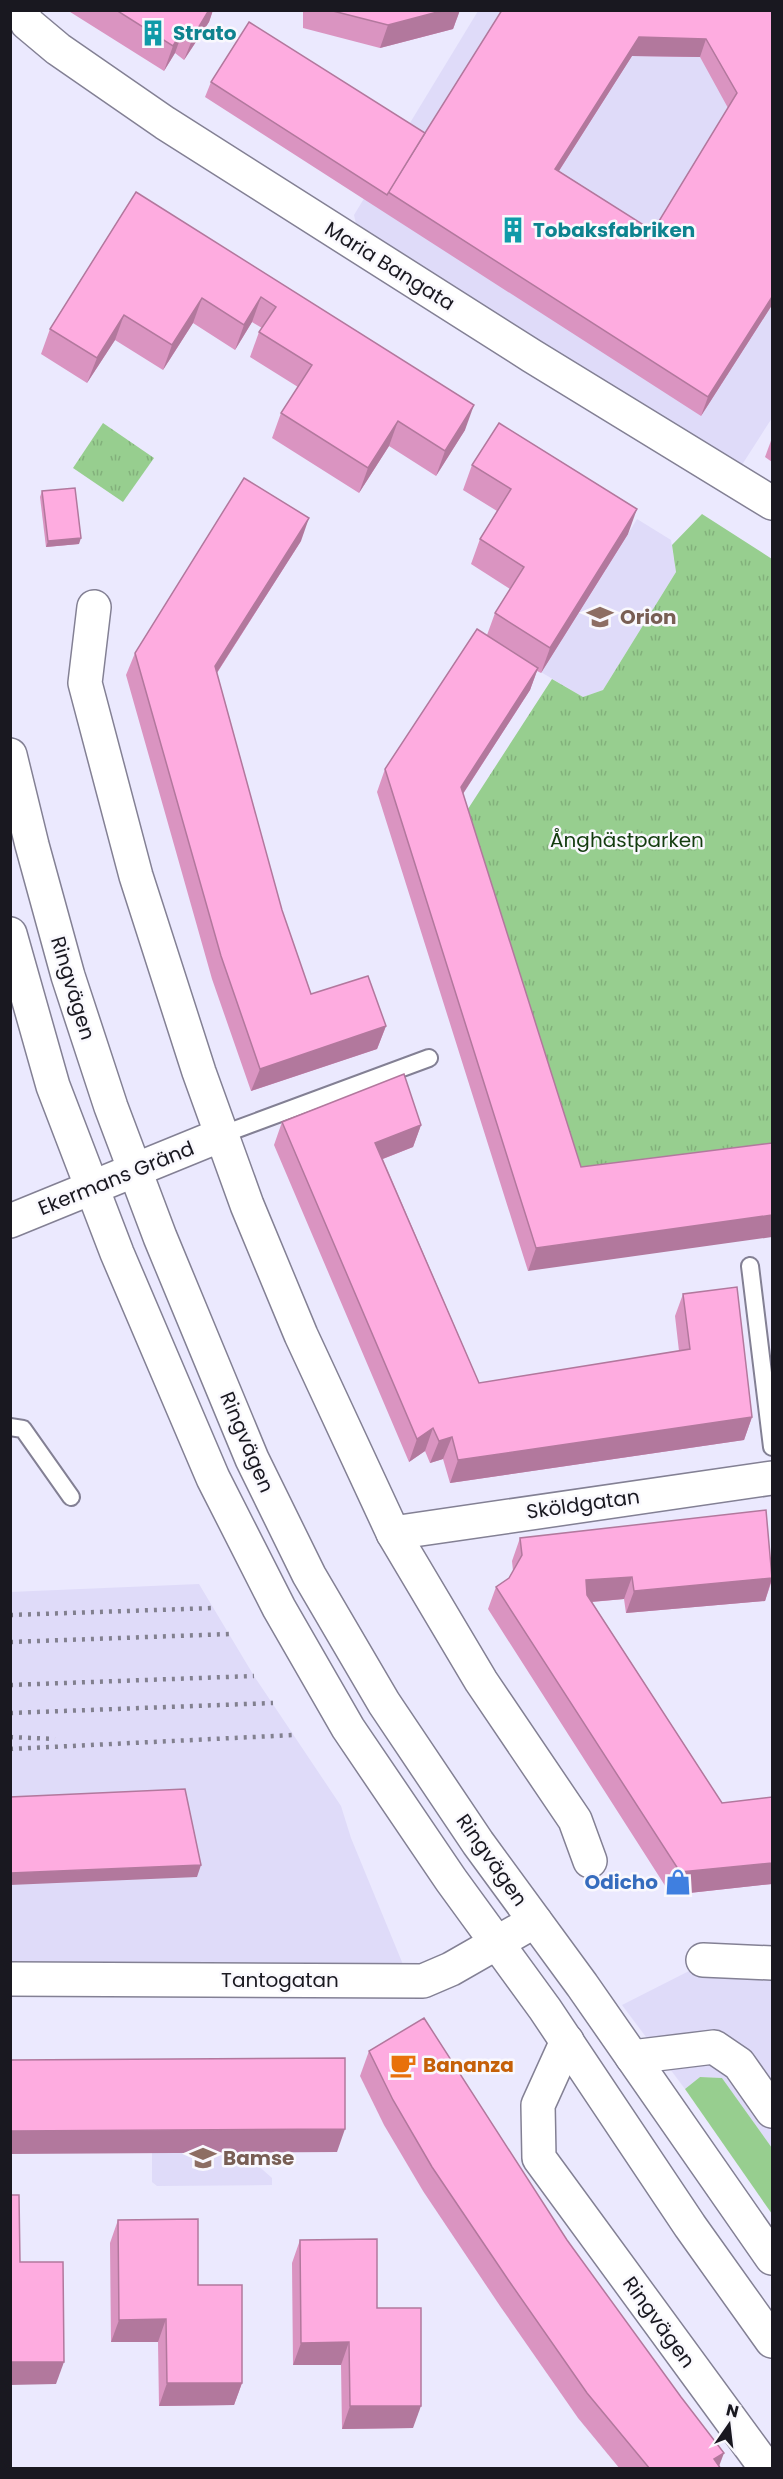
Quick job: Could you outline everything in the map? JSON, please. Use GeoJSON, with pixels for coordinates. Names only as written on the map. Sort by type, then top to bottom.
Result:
{"type":"FeatureCollection","features":[{"type":"Feature","properties":{"kind":"street","name":"Maria Bangata"},"geometry":{"type":"LineString","coordinates":[[22,10],[27,23],[58,49],[165,123],[532,356],[772,503]]}},
{"type":"Feature","properties":{"kind":"street"},"geometry":{"type":"LineString","coordinates":[[94,608],[85,683],[136,876],[221,1135],[301,1335],[393,1533],[481,1681],[575,1820],[590,1861]]}},
{"type":"Feature","properties":{"kind":"street","name":"Ringvägen"},"geometry":{"type":"LineString","coordinates":[[10,755],[68,976],[135,1172],[252,1459],[309,1575],[384,1703],[478,1843],[632,2057],[772,2258]]}},
{"type":"Feature","properties":{"kind":"street"},"geometry":{"type":"LineString","coordinates":[[10,934],[53,1086],[92,1189],[213,1478],[279,1608],[348,1728],[451,1880],[567,2041],[690,2226],[772,2341]]}},
{"type":"Feature","properties":{"kind":"street","name":"Ekermans Gränd"},"geometry":{"type":"LineString","coordinates":[[10,1221],[135,1172],[221,1135]]}},
{"type":"Feature","properties":{"kind":"street","name":"Sköldgatan"},"geometry":{"type":"LineString","coordinates":[[393,1533],[772,1478]]}},
{"type":"Feature","properties":{"kind":"street","name":"Tantogatan"},"geometry":{"type":"LineString","coordinates":[[10,1979],[423,1981],[451,1969],[535,1921]]}},
{"type":"Feature","properties":{"kind":"street"},"geometry":{"type":"LineString","coordinates":[[703,1960],[772,1962]]}},
{"type":"Feature","properties":{"kind":"street","name":"Ringvägen"},"geometry":{"type":"LineString","coordinates":[[567,2041],[538,2104],[539,2158],[766,2469]]}},
{"type":"Feature","properties":{"kind":"street"},"geometry":{"type":"LineString","coordinates":[[632,2057],[714,2047],[739,2064],[772,2111]]}},
{"type":"Feature","properties":{"kind":"lane"},"geometry":{"type":"LineString","coordinates":[[221,1135],[429,1058]]}},
{"type":"Feature","properties":{"kind":"lane"},"geometry":{"type":"LineString","coordinates":[[750,1266],[772,1447]]}},
{"type":"Feature","properties":{"kind":"lane"},"geometry":{"type":"LineString","coordinates":[[10,1427],[23,1429],[71,1497]]}},
{"type":"Feature","properties":{"kind":"shaded area","name":"Tobaksfabriken"},"geometry":{"type":"Polygon","coordinates":[[[478,11],[772,11],[772,418],[731,482],[357,228],[354,215],[478,11]]]}},
{"type":"Feature","properties":{"kind":"shaded area","name":"Orion"},"geometry":{"type":"Polygon","coordinates":[[[637,519],[671,540],[676,572],[603,690],[583,697],[524,662],[628,534],[637,519]]]}},
{"type":"Feature","properties":{"kind":"shaded area"},"geometry":{"type":"Polygon","coordinates":[[[199,1584],[254,1676],[341,1806],[351,1838],[411,1984],[11,1983],[10,1592],[199,1584]]]}},
{"type":"Feature","properties":{"kind":"shaded area"},"geometry":{"type":"Polygon","coordinates":[[[691,1970],[772,1970],[772,2148],[722,2078],[700,2077],[685,2089],[622,2005],[691,1970]]]}},
{"type":"Feature","properties":{"kind":"shaded area","name":"Bamse"},"geometry":{"type":"Polygon","coordinates":[[[254,2134],[254,2162],[272,2178],[272,2185],[157,2186],[152,2182],[152,2135],[254,2134]]]}},
{"type":"Feature","properties":{"kind":"green space"},"geometry":{"type":"Polygon","coordinates":[[[103,423],[154,458],[123,502],[73,468],[103,423]]]}},
{"type":"Feature","properties":{"kind":"green space","name":"Ånghästparken"},"geometry":{"type":"Polygon","coordinates":[[[702,514],[772,559],[772,1144],[577,1170],[466,812],[552,679],[583,697],[603,690],[676,572],[672,545],[702,514]]]}},
{"type":"Feature","properties":{"kind":"green space"},"geometry":{"type":"Polygon","coordinates":[[[700,2077],[722,2078],[772,2148],[772,2214],[685,2089],[700,2077]]]}},
{"type":"Feature","properties":{"kind":"building"},"geometry":{"type":"Polygon","coordinates":[[[116,10],[209,10],[194,35],[184,28],[173,46],[116,10]]]}},
{"type":"Feature","properties":{"kind":"building"},"geometry":{"type":"Polygon","coordinates":[[[329,10],[445,10],[388,25],[329,10]]]}},
{"type":"Feature","properties":{"kind":"building","name":"Tobaksfabriken"},"geometry":{"type":"Polygon","coordinates":[[[502,10],[772,10],[772,297],[708,397],[388,192],[502,10]],[[639,37],[555,169],[653,231],[737,93],[706,39],[639,37]]]}},
{"type":"Feature","properties":{"kind":"building"},"geometry":{"type":"Polygon","coordinates":[[[249,22],[425,133],[387,195],[211,82],[249,22]]]}},
{"type":"Feature","properties":{"kind":"building"},"geometry":{"type":"Polygon","coordinates":[[[136,192],[474,405],[445,451],[398,421],[368,468],[281,413],[312,365],[259,332],[276,307],[261,297],[244,325],[202,298],[172,345],[124,315],[97,358],[50,329],[136,192]]]}},
{"type":"Feature","properties":{"kind":"building"},"geometry":{"type":"Polygon","coordinates":[[[499,423],[637,509],[550,648],[495,613],[524,567],[480,539],[511,489],[472,465],[499,423]]]}},
{"type":"Feature","properties":{"kind":"building"},"geometry":{"type":"Polygon","coordinates":[[[244,478],[309,518],[215,666],[282,910],[311,994],[368,976],[386,1026],[260,1069],[221,956],[135,653],[244,478]]]}},
{"type":"Feature","properties":{"kind":"building"},"geometry":{"type":"Polygon","coordinates":[[[75,488],[81,538],[48,541],[42,491],[75,488]]]}},
{"type":"Feature","properties":{"kind":"building"},"geometry":{"type":"Polygon","coordinates":[[[477,629],[538,668],[461,787],[581,1167],[772,1143],[772,1215],[536,1248],[385,769],[477,629]]]}},
{"type":"Feature","properties":{"kind":"building"},"geometry":{"type":"Polygon","coordinates":[[[404,1074],[421,1125],[375,1143],[479,1383],[690,1349],[683,1294],[737,1287],[752,1417],[458,1460],[452,1437],[439,1441],[433,1428],[417,1439],[282,1122],[404,1074]]]}},
{"type":"Feature","properties":{"kind":"building"},"geometry":{"type":"Polygon","coordinates":[[[766,1510],[772,1578],[634,1591],[632,1577],[586,1580],[587,1595],[722,1803],[772,1797],[772,1863],[680,1872],[496,1587],[509,1578],[522,1555],[520,1538],[766,1510]]]}},
{"type":"Feature","properties":{"kind":"building"},"geometry":{"type":"Polygon","coordinates":[[[185,1789],[201,1865],[10,1873],[10,1797],[185,1789]]]}},
{"type":"Feature","properties":{"kind":"building"},"geometry":{"type":"Polygon","coordinates":[[[424,2018],[567,2240],[724,2453],[714,2459],[721,2469],[650,2469],[587,2393],[432,2167],[393,2100],[369,2051],[424,2018]]]}},
{"type":"Feature","properties":{"kind":"building"},"geometry":{"type":"Polygon","coordinates":[[[345,2058],[345,2129],[10,2131],[10,2060],[345,2058]]]}},
{"type":"Feature","properties":{"kind":"building"},"geometry":{"type":"Polygon","coordinates":[[[10,2195],[19,2195],[20,2262],[63,2262],[64,2362],[10,2362],[10,2195]]]}},
{"type":"Feature","properties":{"kind":"building"},"geometry":{"type":"Polygon","coordinates":[[[198,2219],[198,2285],[242,2285],[242,2383],[167,2383],[166,2319],[119,2320],[118,2220],[198,2219]]]}},
{"type":"Feature","properties":{"kind":"building"},"geometry":{"type":"Polygon","coordinates":[[[377,2239],[377,2308],[421,2308],[421,2406],[350,2406],[349,2342],[301,2343],[300,2240],[377,2239]]]}},
{"type":"Feature","properties":{"kind":"railway"},"geometry":{"type":"LineString","coordinates":[[10,1615],[214,1608]]}},
{"type":"Feature","properties":{"kind":"railway"},"geometry":{"type":"LineString","coordinates":[[10,1642],[230,1634]]}},
{"type":"Feature","properties":{"kind":"railway"},"geometry":{"type":"LineString","coordinates":[[10,1685],[254,1676]]}},
{"type":"Feature","properties":{"kind":"railway"},"geometry":{"type":"LineString","coordinates":[[10,1713],[273,1703]]}},
{"type":"Feature","properties":{"kind":"railway"},"geometry":{"type":"LineString","coordinates":[[10,1749],[294,1735]]}},
{"type":"Feature","properties":{"kind":"railway"},"geometry":{"type":"LineString","coordinates":[[10,1737],[55,1739]]}},
{"type":"Feature","properties":{"kind":"place","name":"Strato"},"geometry":{"type":"Point","coordinates":[153,33]}},
{"type":"Feature","properties":{"kind":"place","name":"Tobaksfabriken"},"geometry":{"type":"Point","coordinates":[513,230]}},
{"type":"Feature","properties":{"kind":"place","name":"Orion"},"geometry":{"type":"Point","coordinates":[600,617]}},
{"type":"Feature","properties":{"kind":"place","name":"Odicho"},"geometry":{"type":"Point","coordinates":[678,1882]}},
{"type":"Feature","properties":{"kind":"place","name":"Bananza"},"geometry":{"type":"Point","coordinates":[403,2065]}},
{"type":"Feature","properties":{"kind":"place","name":"Bamse"},"geometry":{"type":"Point","coordinates":[203,2158]}}]}
